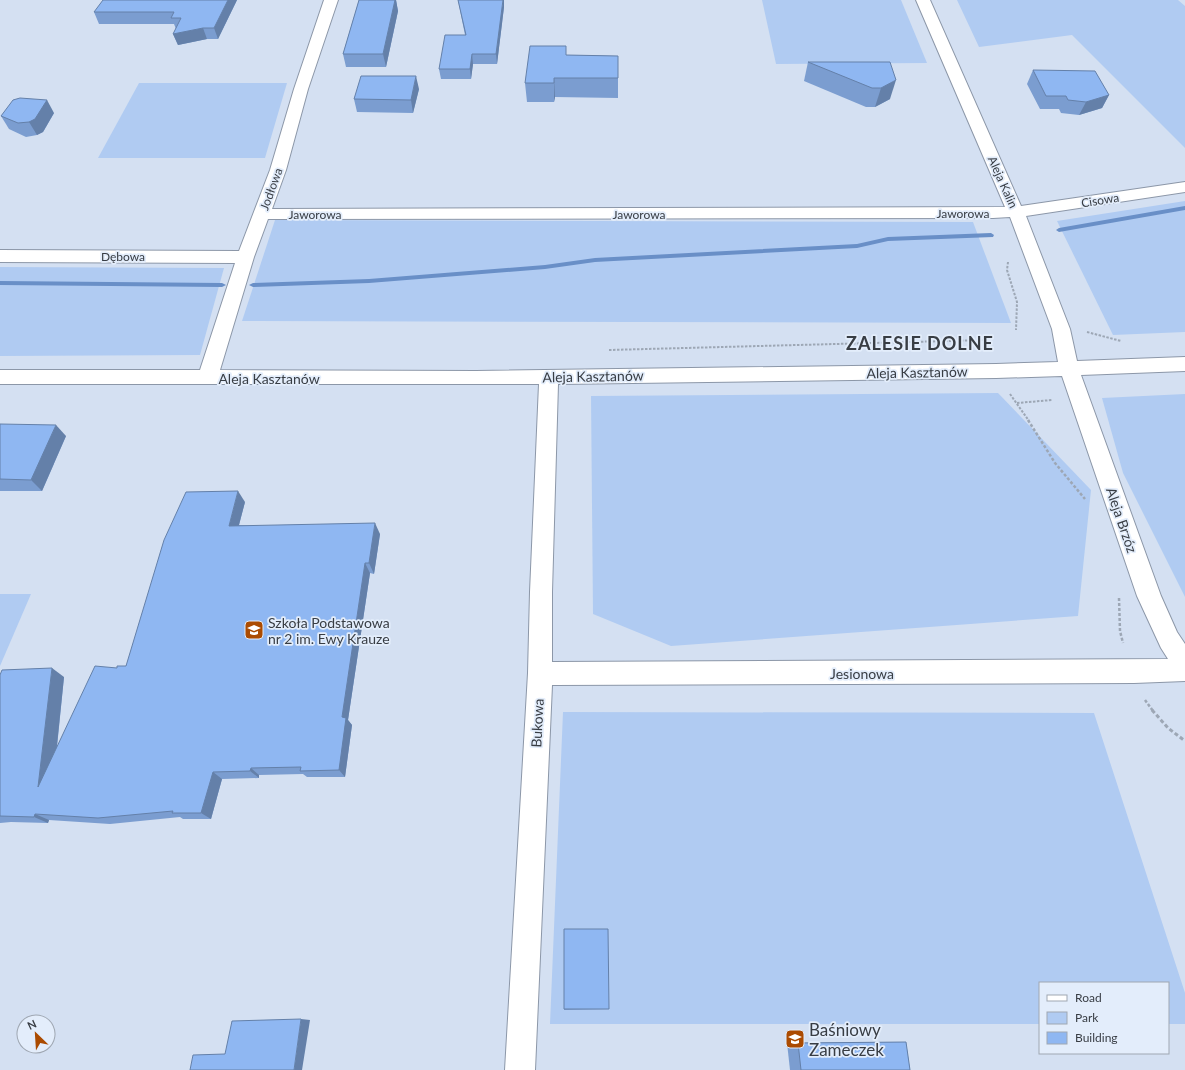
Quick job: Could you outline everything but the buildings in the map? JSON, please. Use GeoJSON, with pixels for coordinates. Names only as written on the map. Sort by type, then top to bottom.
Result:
{"type":"FeatureCollection","features":[{"type":"Feature","properties":{"kind":"street","name":"Jodłowa"},"geometry":{"type":"LineString","coordinates":[[208,377],[245,257],[278,170],[301,89],[331,0]]}},
{"type":"Feature","properties":{"kind":"street","name":"Aleja Kalin"},"geometry":{"type":"LineString","coordinates":[[923,0],[1016,212],[1061,329],[1069,369]]}},
{"type":"Feature","properties":{"kind":"street","name":"Cisowa"},"geometry":{"type":"LineString","coordinates":[[1016,212],[1185,187]]}},
{"type":"Feature","properties":{"kind":"street","name":"Jaworowa"},"geometry":{"type":"LineString","coordinates":[[261,214],[1016,212]]}},
{"type":"Feature","properties":{"kind":"street","name":"Dębowa"},"geometry":{"type":"LineString","coordinates":[[0,256],[245,257]]}},
{"type":"Feature","properties":{"kind":"street","name":"Aleja Kasztanów"},"geometry":{"type":"LineString","coordinates":[[0,377],[476,378],[1069,369],[1185,364]]}},
{"type":"Feature","properties":{"kind":"street","name":"Aleja Brzóz"},"geometry":{"type":"LineString","coordinates":[[1069,369],[1149,596],[1169,640],[1185,666]]}},
{"type":"Feature","properties":{"kind":"street","name":"Bukowa"},"geometry":{"type":"LineString","coordinates":[[520,1070],[540,673],[541,592],[549,376]]}},
{"type":"Feature","properties":{"kind":"street","name":"Jesionowa"},"geometry":{"type":"LineString","coordinates":[[540,673],[1134,672],[1185,670]]}},
{"type":"Feature","properties":{"kind":"path"},"geometry":{"type":"LineString","coordinates":[[603,351],[986,340]]}},
{"type":"Feature","properties":{"kind":"path"},"geometry":{"type":"LineString","coordinates":[[1008,392],[1017,403],[1051,459],[1064,476],[1090,504]]}},
{"type":"Feature","properties":{"kind":"path"},"geometry":{"type":"LineString","coordinates":[[1118,597],[1120,631],[1125,651],[1141,692],[1149,706],[1176,735],[1185,741]]}},
{"type":"Feature","properties":{"kind":"green space"},"geometry":{"type":"Polygon","coordinates":[[[762,0],[901,0],[927,63],[776,64],[762,0]]]}},
{"type":"Feature","properties":{"kind":"green space"},"geometry":{"type":"Polygon","coordinates":[[[957,0],[1178,0],[1185,6],[1185,148],[1072,35],[979,47],[957,0]]]}},
{"type":"Feature","properties":{"kind":"green space"},"geometry":{"type":"Polygon","coordinates":[[[139,83],[287,83],[265,158],[98,158],[139,83]]]}},
{"type":"Feature","properties":{"kind":"green space"},"geometry":{"type":"Polygon","coordinates":[[[1185,201],[1185,332],[1113,335],[1057,221],[1185,201]]]}},
{"type":"Feature","properties":{"kind":"green space"},"geometry":{"type":"Polygon","coordinates":[[[275,220],[973,222],[1011,323],[242,321],[275,220]]]}},
{"type":"Feature","properties":{"kind":"green space"},"geometry":{"type":"Polygon","coordinates":[[[0,267],[224,268],[200,355],[0,356],[0,267]]]}},
{"type":"Feature","properties":{"kind":"green space"},"geometry":{"type":"Polygon","coordinates":[[[998,393],[1091,490],[1078,616],[671,646],[593,614],[591,396],[998,393]]]}},
{"type":"Feature","properties":{"kind":"green space"},"geometry":{"type":"Polygon","coordinates":[[[1185,394],[1185,597],[1123,473],[1102,398],[1185,394]]]}},
{"type":"Feature","properties":{"kind":"green space"},"geometry":{"type":"Polygon","coordinates":[[[0,594],[31,594],[0,666],[0,594]]]}},
{"type":"Feature","properties":{"kind":"green space"},"geometry":{"type":"Polygon","coordinates":[[[563,712],[1094,713],[1185,993],[1185,1024],[1169,1024],[1169,982],[1039,982],[1039,1024],[550,1024],[563,712]]]}},
{"type":"Feature","properties":{"kind":"waterway"},"geometry":{"type":"LineString","coordinates":[[1059,230],[1185,208]]}},
{"type":"Feature","properties":{"kind":"waterway"},"geometry":{"type":"LineString","coordinates":[[253,285],[369,281],[545,267],[595,260],[857,246],[888,239],[991,235]]}},
{"type":"Feature","properties":{"kind":"waterway"},"geometry":{"type":"LineString","coordinates":[[0,283],[222,285]]}},
{"type":"Feature","properties":{"kind":"place","name":"Szkoła Podstawowa nr 2 im. Ewy Krauze"},"geometry":{"type":"Point","coordinates":[254,630]}},
{"type":"Feature","properties":{"kind":"place","name":"Baśniowy Zameczek"},"geometry":{"type":"Point","coordinates":[795,1039]}},
{"type":"Feature","properties":{"kind":"district","name":"ZALESIE DOLNE"},"geometry":{"type":"Point","coordinates":[920,343]}}]}
